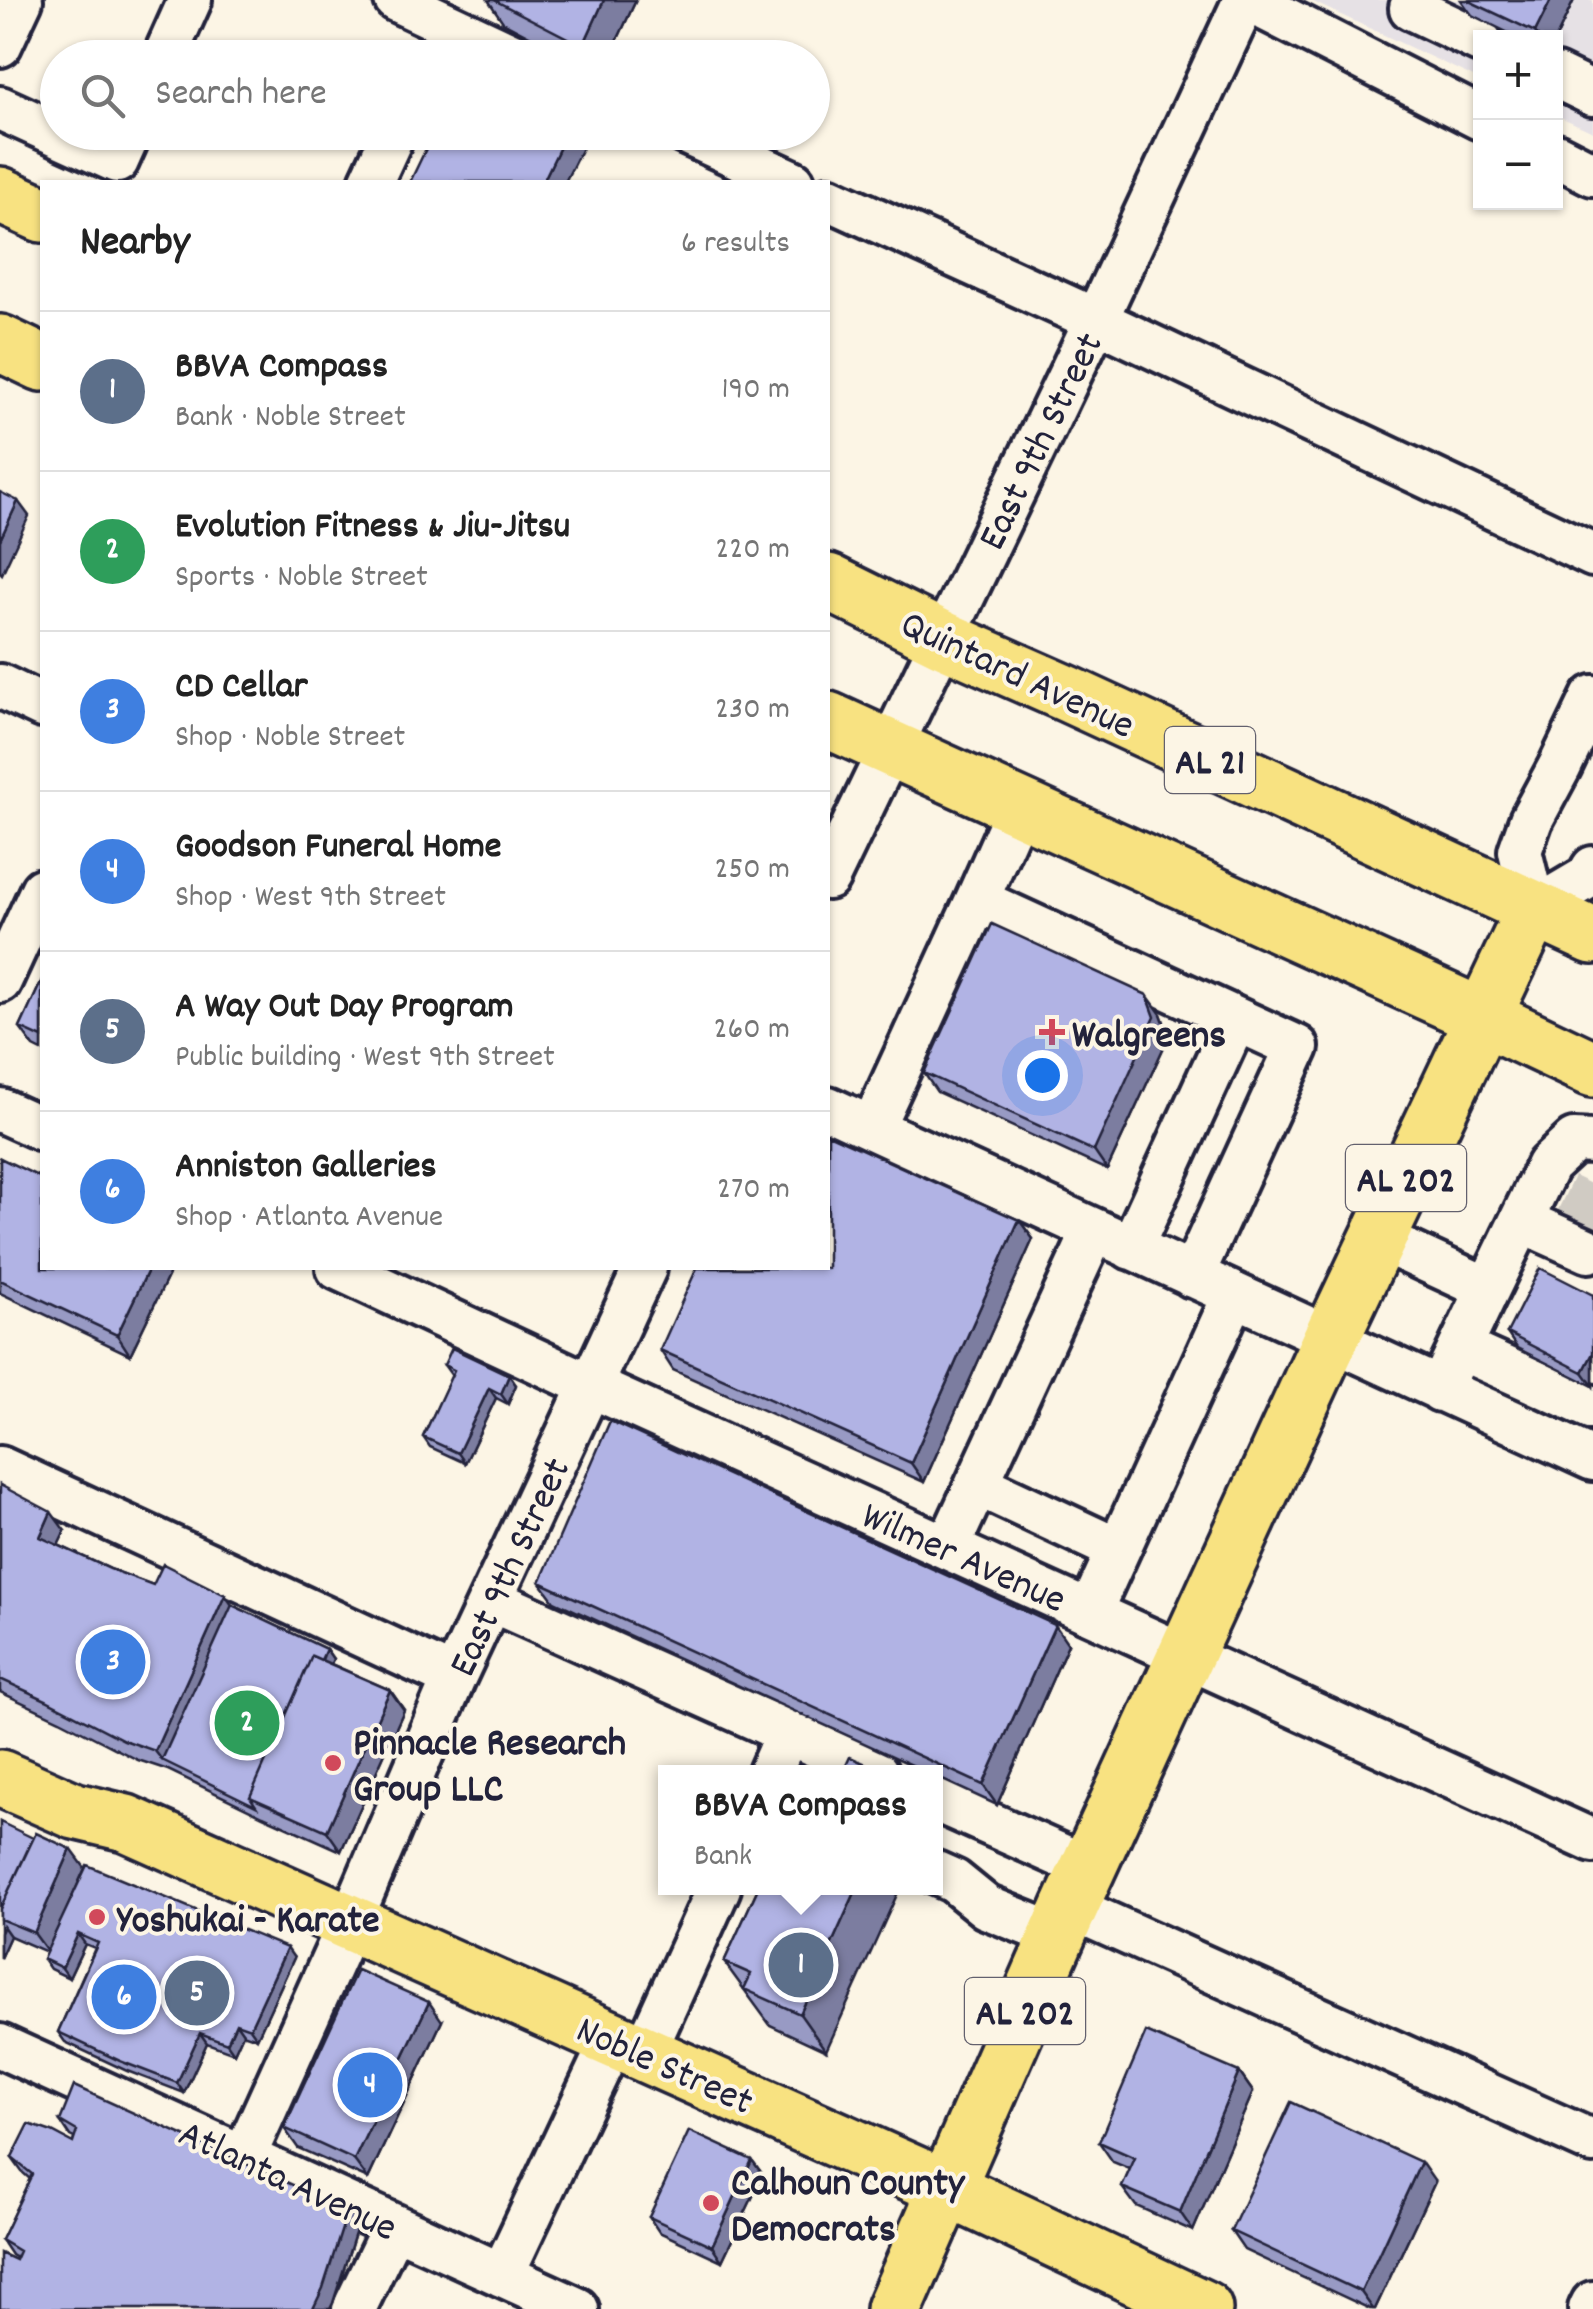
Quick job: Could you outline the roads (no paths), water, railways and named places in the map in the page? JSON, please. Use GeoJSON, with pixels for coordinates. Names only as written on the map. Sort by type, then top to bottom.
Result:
{"type":"FeatureCollection","features":[{"type":"Feature","properties":{"kind":"main road"},"geometry":{"type":"LineString","coordinates":[[0,194],[40,213]]}},
{"type":"Feature","properties":{"kind":"main road"},"geometry":{"type":"LineString","coordinates":[[0,343],[40,362]]}},
{"type":"Feature","properties":{"kind":"main road","name":"Quintard Avenue"},"geometry":{"type":"LineString","coordinates":[[830,583],[943,640],[1593,936]]}},
{"type":"Feature","properties":{"kind":"main road"},"geometry":{"type":"LineString","coordinates":[[830,721],[1593,1069]]}},
{"type":"Feature","properties":{"kind":"main road","name":"AL 202"},"geometry":{"type":"LineString","coordinates":[[894,2309],[1072,1904],[1330,1340],[1534,909]]}},
{"type":"Feature","properties":{"kind":"main road","name":"Noble Street"},"geometry":{"type":"LineString","coordinates":[[0,1750],[89,1791],[126,1823]]}},
{"type":"Feature","properties":{"kind":"main road","name":"Noble Street"},"geometry":{"type":"LineString","coordinates":[[0,1778],[75,1811],[126,1823],[948,2190],[1204,2309]]}},
{"type":"Feature","properties":{"kind":"street"},"geometry":{"type":"LineString","coordinates":[[0,44],[21,0]]}},
{"type":"Feature","properties":{"kind":"street"},"geometry":{"type":"LineString","coordinates":[[172,40],[190,0]]}},
{"type":"Feature","properties":{"kind":"street"},"geometry":{"type":"LineString","coordinates":[[396,0],[475,40]]}},
{"type":"Feature","properties":{"kind":"street"},"geometry":{"type":"LineString","coordinates":[[1246,0],[1473,114]]}},
{"type":"Feature","properties":{"kind":"street","name":"East 9th Street"},"geometry":{"type":"LineString","coordinates":[[830,874],[1246,0]]}},
{"type":"Feature","properties":{"kind":"street"},"geometry":{"type":"LineString","coordinates":[[1415,0],[1411,8],[1473,38]]}},
{"type":"Feature","properties":{"kind":"street"},"geometry":{"type":"LineString","coordinates":[[1563,79],[1593,94]]}},
{"type":"Feature","properties":{"kind":"street"},"geometry":{"type":"LineString","coordinates":[[0,108],[40,126]]}},
{"type":"Feature","properties":{"kind":"street"},"geometry":{"type":"LineString","coordinates":[[94,150],[117,160],[122,150]]}},
{"type":"Feature","properties":{"kind":"street"},"geometry":{"type":"LineString","coordinates":[[371,180],[385,150]]}},
{"type":"Feature","properties":{"kind":"street"},"geometry":{"type":"LineString","coordinates":[[724,150],[790,180]]}},
{"type":"Feature","properties":{"kind":"street"},"geometry":{"type":"LineString","coordinates":[[1563,159],[1593,174]]}},
{"type":"Feature","properties":{"kind":"street"},"geometry":{"type":"LineString","coordinates":[[830,199],[1593,555]]}},
{"type":"Feature","properties":{"kind":"street"},"geometry":{"type":"LineString","coordinates":[[0,686],[40,705]]}},
{"type":"Feature","properties":{"kind":"street"},"geometry":{"type":"LineString","coordinates":[[1593,697],[1531,820],[1520,851],[1534,909],[1588,877],[1593,868]]}},
{"type":"Feature","properties":{"kind":"street"},"geometry":{"type":"LineString","coordinates":[[872,1128],[1018,808]]}},
{"type":"Feature","properties":{"kind":"street"},"geometry":{"type":"LineString","coordinates":[[0,981],[40,894]]}},
{"type":"Feature","properties":{"kind":"street"},"geometry":{"type":"LineString","coordinates":[[976,900],[1297,1046],[1192,1276]]}},
{"type":"Feature","properties":{"kind":"street"},"geometry":{"type":"LineString","coordinates":[[948,1548],[977,1484],[1236,1019]]}},
{"type":"Feature","properties":{"kind":"street"},"geometry":{"type":"LineString","coordinates":[[830,1109],[1593,1459]]}},
{"type":"Feature","properties":{"kind":"street"},"geometry":{"type":"LineString","coordinates":[[0,1110],[40,1129]]}},
{"type":"Feature","properties":{"kind":"street"},"geometry":{"type":"LineString","coordinates":[[1440,1390],[1548,1165],[1574,1140],[1593,1142]]}},
{"type":"Feature","properties":{"kind":"street"},"geometry":{"type":"LineString","coordinates":[[1522,1221],[1577,1238]]}},
{"type":"Feature","properties":{"kind":"street"},"geometry":{"type":"LineString","coordinates":[[1378,1238],[1488,1289]]}},
{"type":"Feature","properties":{"kind":"street","name":"Wilmer Avenue"},"geometry":{"type":"LineString","coordinates":[[342,1270],[1593,1841]]}},
{"type":"Feature","properties":{"kind":"street","name":"East 9th Street"},"geometry":{"type":"LineString","coordinates":[[244,2158],[454,1678],[644,1270]]}},
{"type":"Feature","properties":{"kind":"street"},"geometry":{"type":"LineString","coordinates":[[1090,1612],[1234,1296]]}},
{"type":"Feature","properties":{"kind":"street"},"geometry":{"type":"LineString","coordinates":[[1460,1348],[1593,1408]]}},
{"type":"Feature","properties":{"kind":"street"},"geometry":{"type":"LineString","coordinates":[[0,1468],[454,1678]]}},
{"type":"Feature","properties":{"kind":"street"},"geometry":{"type":"LineString","coordinates":[[977,1484],[1118,1550]]}},
{"type":"Feature","properties":{"kind":"street"},"geometry":{"type":"LineString","coordinates":[[491,1600],[792,1723],[864,1765]]}},
{"type":"Feature","properties":{"kind":"street"},"geometry":{"type":"LineString","coordinates":[[773,1765],[792,1723]]}},
{"type":"Feature","properties":{"kind":"street"},"geometry":{"type":"LineString","coordinates":[[943,1805],[1072,1904],[1593,2142]]}},
{"type":"Feature","properties":{"kind":"street"},"geometry":{"type":"LineString","coordinates":[[943,1876],[986,1907],[1072,1904]]}},
{"type":"Feature","properties":{"kind":"street"},"geometry":{"type":"LineString","coordinates":[[502,2275],[715,1895]]}},
{"type":"Feature","properties":{"kind":"street","name":"Atlanta Avenue"},"geometry":{"type":"LineString","coordinates":[[0,2046],[577,2309]]}},
{"type":"Feature","properties":{"kind":"street"},"geometry":{"type":"LineString","coordinates":[[354,2309],[394,2226]]}},
{"type":"Feature","properties":{"kind":"tunnel"},"geometry":{"type":"LineString","coordinates":[[1575,1223],[1593,1185]]}},
{"type":"Feature","properties":{"kind":"place","name":"Walgreens"},"geometry":{"type":"Point","coordinates":[1052,1032]}},
{"type":"Feature","properties":{"kind":"place","name":"CD Cellar"},"geometry":{"type":"Point","coordinates":[113,1662]}},
{"type":"Feature","properties":{"kind":"place","name":"Evolution Fitness & Jiu-Jitsu"},"geometry":{"type":"Point","coordinates":[247,1723]}},
{"type":"Feature","properties":{"kind":"place","name":"Pinnacle Research Group LLC"},"geometry":{"type":"Point","coordinates":[333,1763]}},
{"type":"Feature","properties":{"kind":"place","name":"Yoshukai - Karate"},"geometry":{"type":"Point","coordinates":[97,1917]}},
{"type":"Feature","properties":{"kind":"place","name":"BBVA Compass"},"geometry":{"type":"Point","coordinates":[801,1965]}},
{"type":"Feature","properties":{"kind":"place","name":"A Way Out Day Program"},"geometry":{"type":"Point","coordinates":[197,1993]}},
{"type":"Feature","properties":{"kind":"place","name":"Anniston Galleries"},"geometry":{"type":"Point","coordinates":[124,1997]}},
{"type":"Feature","properties":{"kind":"place","name":"Goodson Funeral Home"},"geometry":{"type":"Point","coordinates":[370,2085]}},
{"type":"Feature","properties":{"kind":"place","name":"Calhoun County Democrats"},"geometry":{"type":"Point","coordinates":[711,2203]}}]}
